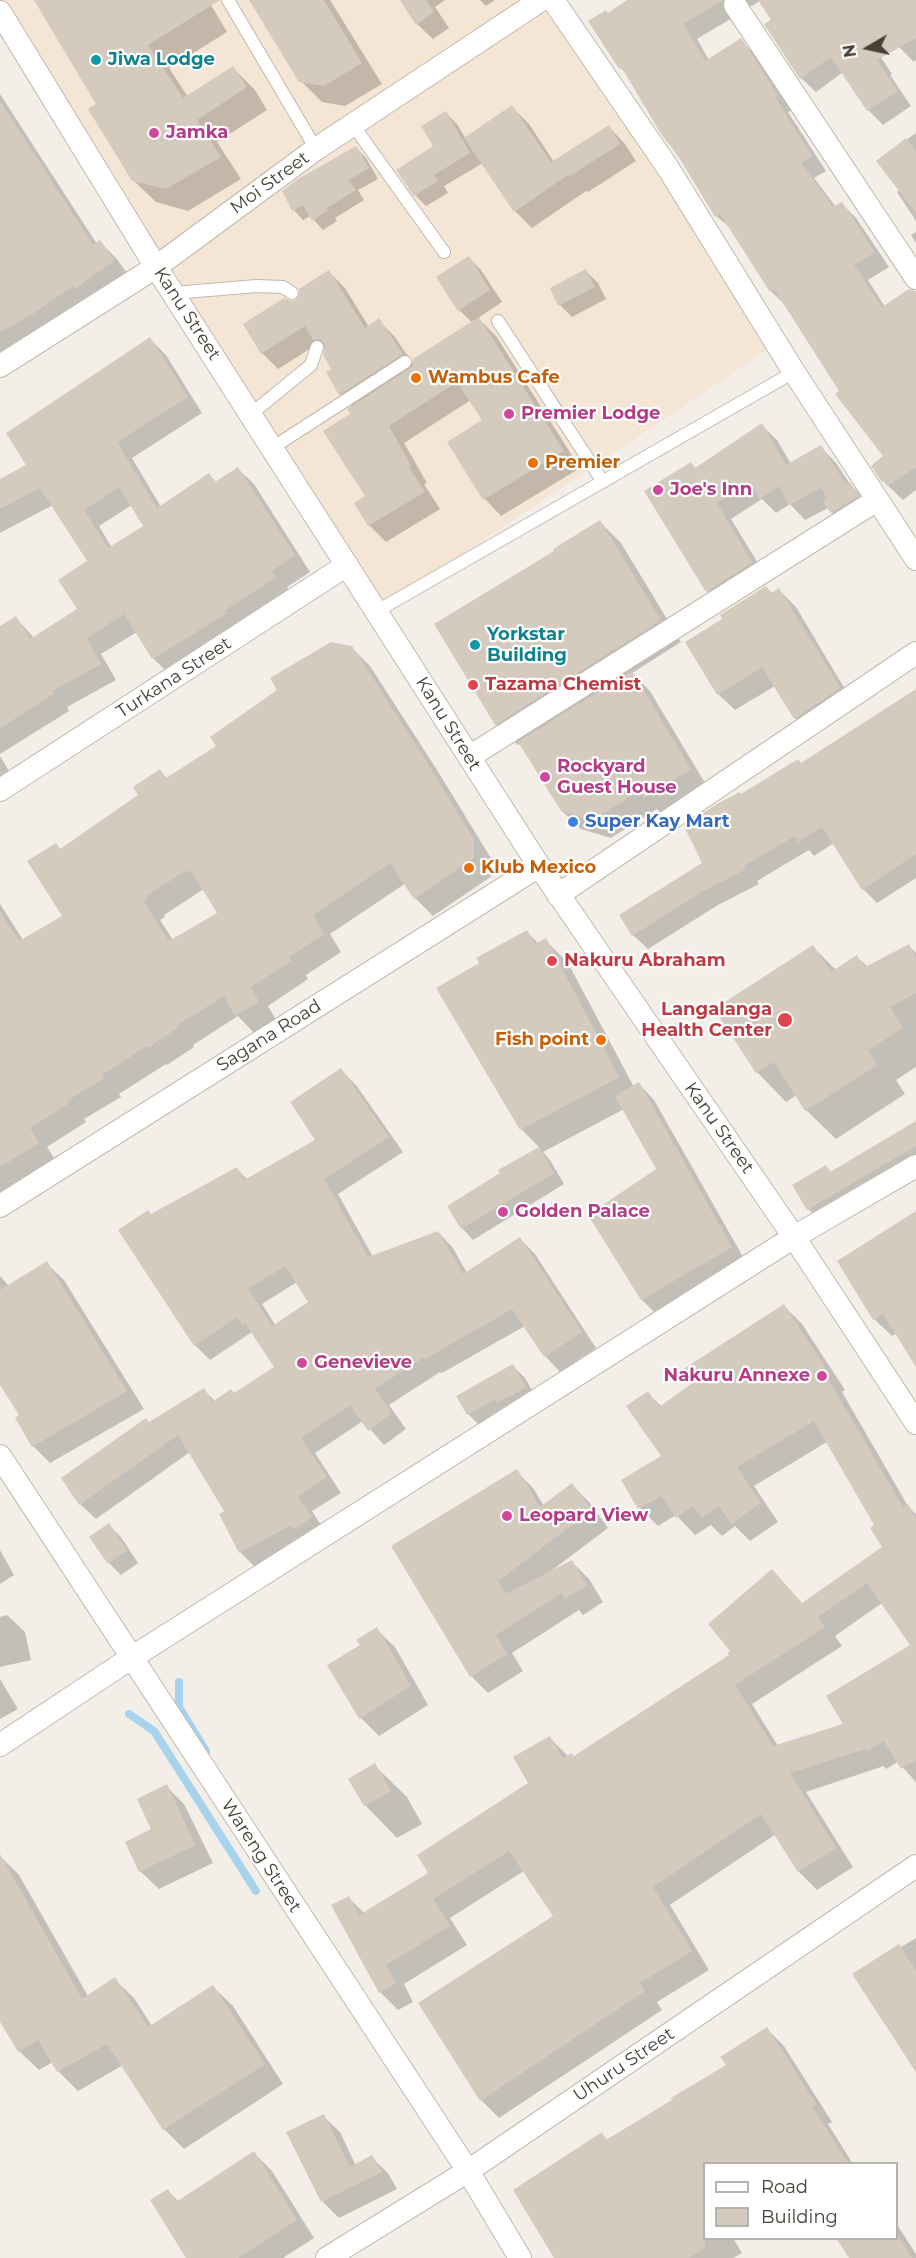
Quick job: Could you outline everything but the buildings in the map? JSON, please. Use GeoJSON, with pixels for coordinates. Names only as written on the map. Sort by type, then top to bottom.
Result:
{"type":"FeatureCollection","features":[{"type":"Feature","properties":{"kind":"street","name":"Moi Street"},"geometry":{"type":"LineString","coordinates":[[0,366],[156,267],[316,149],[541,0]]}},
{"type":"Feature","properties":{"kind":"street"},"geometry":{"type":"LineString","coordinates":[[553,0],[668,168],[794,372],[916,559]]}},
{"type":"Feature","properties":{"kind":"street"},"geometry":{"type":"LineString","coordinates":[[735,5],[916,278]]}},
{"type":"Feature","properties":{"kind":"street","name":"Kanu Street"},"geometry":{"type":"LineString","coordinates":[[0,12],[156,267],[539,866],[794,1237],[916,1423]]}},
{"type":"Feature","properties":{"kind":"street"},"geometry":{"type":"LineString","coordinates":[[470,757],[877,500]]}},
{"type":"Feature","properties":{"kind":"street","name":"Turkana Street"},"geometry":{"type":"LineString","coordinates":[[0,790],[347,565]]}},
{"type":"Feature","properties":{"kind":"street"},"geometry":{"type":"LineString","coordinates":[[558,895],[916,653]]}},
{"type":"Feature","properties":{"kind":"street","name":"Sagana Road"},"geometry":{"type":"LineString","coordinates":[[0,1206],[539,866]]}},
{"type":"Feature","properties":{"kind":"street"},"geometry":{"type":"LineString","coordinates":[[0,1745],[131,1658],[794,1237],[916,1166]]}},
{"type":"Feature","properties":{"kind":"street","name":"Wareng Street"},"geometry":{"type":"LineString","coordinates":[[0,1456],[468,2171],[520,2258]]}},
{"type":"Feature","properties":{"kind":"street","name":"Uhuru Street"},"geometry":{"type":"LineString","coordinates":[[327,2258],[468,2171],[916,1866]]}},
{"type":"Feature","properties":{"kind":"lane"},"geometry":{"type":"LineString","coordinates":[[228,0],[316,149]]}},
{"type":"Feature","properties":{"kind":"lane"},"geometry":{"type":"LineString","coordinates":[[353,125],[444,252]]}},
{"type":"Feature","properties":{"kind":"lane"},"geometry":{"type":"LineString","coordinates":[[173,293],[257,286],[283,287],[292,293]]}},
{"type":"Feature","properties":{"kind":"lane"},"geometry":{"type":"LineString","coordinates":[[498,321],[603,482]]}},
{"type":"Feature","properties":{"kind":"lane"},"geometry":{"type":"LineString","coordinates":[[251,414],[311,365],[317,346]]}},
{"type":"Feature","properties":{"kind":"lane"},"geometry":{"type":"LineString","coordinates":[[272,447],[405,362]]}},
{"type":"Feature","properties":{"kind":"lane"},"geometry":{"type":"LineString","coordinates":[[377,611],[794,372]]}},
{"type":"Feature","properties":{"kind":"shaded area"},"geometry":{"type":"Polygon","coordinates":[[[0,0],[558,0],[782,340],[377,611],[0,23],[0,0]]]}},
{"type":"Feature","properties":{"kind":"waterway"},"geometry":{"type":"LineString","coordinates":[[179,1682],[179,1707],[206,1751]]}},
{"type":"Feature","properties":{"kind":"waterway"},"geometry":{"type":"LineString","coordinates":[[129,1714],[154,1731],[256,1891]]}},
{"type":"Feature","properties":{"kind":"place","name":"Jiwa Lodge"},"geometry":{"type":"Point","coordinates":[96,60]}},
{"type":"Feature","properties":{"kind":"place","name":"Jamka"},"geometry":{"type":"Point","coordinates":[154,133]}},
{"type":"Feature","properties":{"kind":"place","name":"Wambus Cafe"},"geometry":{"type":"Point","coordinates":[416,378]}},
{"type":"Feature","properties":{"kind":"place","name":"Premier Lodge"},"geometry":{"type":"Point","coordinates":[509,414]}},
{"type":"Feature","properties":{"kind":"place","name":"Premier"},"geometry":{"type":"Point","coordinates":[533,463]}},
{"type":"Feature","properties":{"kind":"place","name":"Joe's Inn"},"geometry":{"type":"Point","coordinates":[658,490]}},
{"type":"Feature","properties":{"kind":"place","name":"Yorkstar Building"},"geometry":{"type":"Point","coordinates":[475,645]}},
{"type":"Feature","properties":{"kind":"place","name":"Tazama Chemist"},"geometry":{"type":"Point","coordinates":[473,685]}},
{"type":"Feature","properties":{"kind":"place","name":"Rockyard Guest House"},"geometry":{"type":"Point","coordinates":[545,777]}},
{"type":"Feature","properties":{"kind":"place","name":"Super Kay Mart"},"geometry":{"type":"Point","coordinates":[573,822]}},
{"type":"Feature","properties":{"kind":"place","name":"Klub Mexico"},"geometry":{"type":"Point","coordinates":[469,868]}},
{"type":"Feature","properties":{"kind":"place","name":"Nakuru Abraham"},"geometry":{"type":"Point","coordinates":[552,961]}},
{"type":"Feature","properties":{"kind":"place","name":"Langalanga Health Center"},"geometry":{"type":"Point","coordinates":[785,1020]}},
{"type":"Feature","properties":{"kind":"place","name":"Fish point"},"geometry":{"type":"Point","coordinates":[601,1040]}},
{"type":"Feature","properties":{"kind":"place","name":"Golden Palace"},"geometry":{"type":"Point","coordinates":[503,1212]}},
{"type":"Feature","properties":{"kind":"place","name":"Genevieve"},"geometry":{"type":"Point","coordinates":[302,1363]}},
{"type":"Feature","properties":{"kind":"place","name":"Nakuru Annexe"},"geometry":{"type":"Point","coordinates":[822,1376]}},
{"type":"Feature","properties":{"kind":"place","name":"Leopard View"},"geometry":{"type":"Point","coordinates":[507,1516]}}]}
